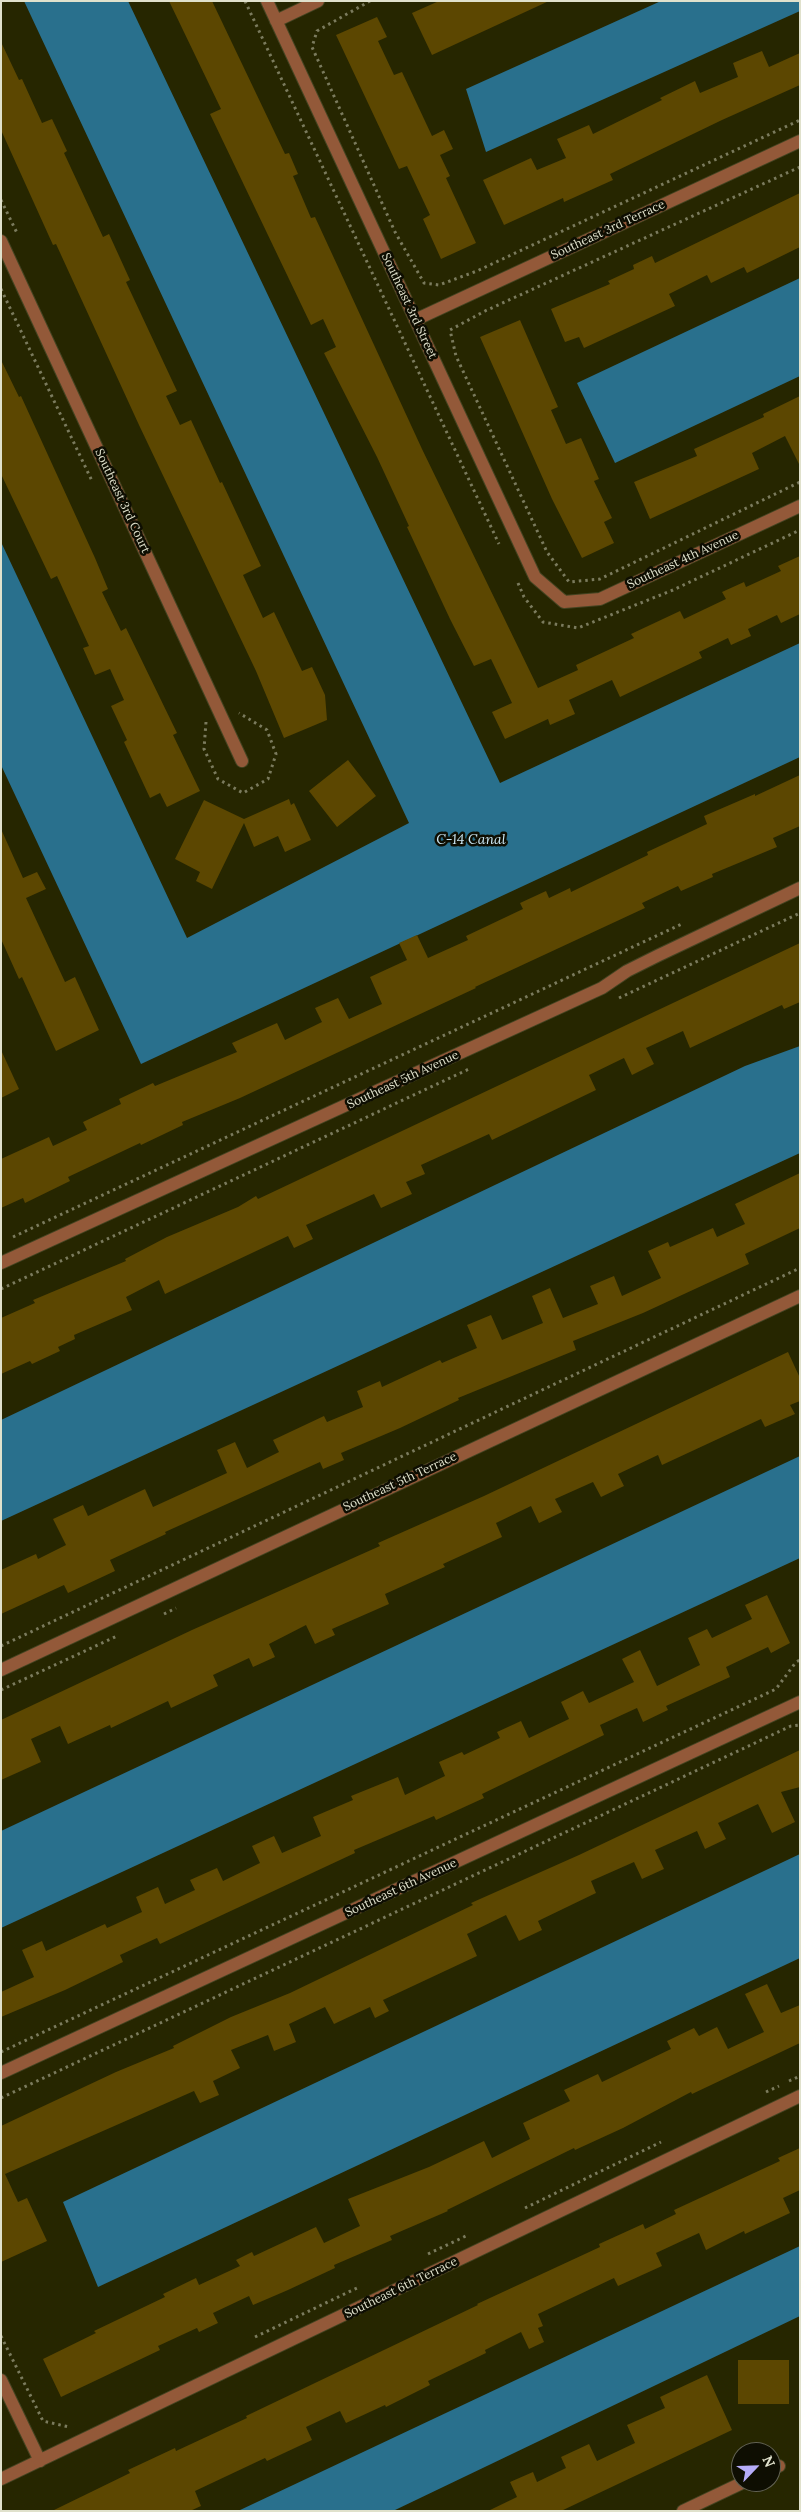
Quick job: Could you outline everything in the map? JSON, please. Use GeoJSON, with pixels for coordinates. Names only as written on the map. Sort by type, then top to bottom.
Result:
{"type":"FeatureCollection","features":[{"type":"Feature","properties":{"kind":"street","name":"Southeast 3rd Street"},"geometry":{"type":"LineString","coordinates":[[267,1],[535,577],[564,602]]}},
{"type":"Feature","properties":{"kind":"street"},"geometry":{"type":"LineString","coordinates":[[276,21],[318,1]]}},
{"type":"Feature","properties":{"kind":"street","name":"Southeast 3rd Terrace"},"geometry":{"type":"LineString","coordinates":[[415,320],[800,141]]}},
{"type":"Feature","properties":{"kind":"street","name":"Southeast 3rd Court"},"geometry":{"type":"LineString","coordinates":[[1,241],[242,761]]}},
{"type":"Feature","properties":{"kind":"street","name":"Southeast 4th Avenue"},"geometry":{"type":"LineString","coordinates":[[564,602],[600,598],[800,506]]}},
{"type":"Feature","properties":{"kind":"street","name":"Southeast 5th Avenue"},"geometry":{"type":"LineString","coordinates":[[1,1263],[602,988],[628,971],[657,956],[800,888]]}},
{"type":"Feature","properties":{"kind":"street","name":"Southeast 5th Terrace"},"geometry":{"type":"LineString","coordinates":[[1,1670],[784,1301],[800,1296]]}},
{"type":"Feature","properties":{"kind":"street","name":"Southeast 6th Avenue"},"geometry":{"type":"LineString","coordinates":[[1,2073],[800,1702]]}},
{"type":"Feature","properties":{"kind":"street","name":"Southeast 6th Terrace"},"geometry":{"type":"LineString","coordinates":[[1,2480],[800,2096]]}},
{"type":"Feature","properties":{"kind":"street"},"geometry":{"type":"LineString","coordinates":[[1,2380],[40,2461]]}},
{"type":"Feature","properties":{"kind":"street"},"geometry":{"type":"LineString","coordinates":[[683,2511],[731,2488]]}},
{"type":"Feature","properties":{"kind":"path"},"geometry":{"type":"LineString","coordinates":[[245,1],[502,550]]}},
{"type":"Feature","properties":{"kind":"path"},"geometry":{"type":"LineString","coordinates":[[370,1],[317,31],[312,47],[395,232],[424,283],[439,284],[477,271],[800,120]]}},
{"type":"Feature","properties":{"kind":"path"},"geometry":{"type":"LineString","coordinates":[[800,167],[485,311],[450,330],[459,362],[544,545],[569,582],[600,579],[800,482]]}},
{"type":"Feature","properties":{"kind":"path"},"geometry":{"type":"LineString","coordinates":[[517,581],[524,597],[543,622],[578,628],[673,590],[800,530]]}},
{"type":"Feature","properties":{"kind":"path"},"geometry":{"type":"LineString","coordinates":[[613,1001],[800,913]]}},
{"type":"Feature","properties":{"kind":"path"},"geometry":{"type":"LineString","coordinates":[[7,1240],[686,922]]}},
{"type":"Feature","properties":{"kind":"path"},"geometry":{"type":"LineString","coordinates":[[1,1289],[477,1065]]}},
{"type":"Feature","properties":{"kind":"path"},"geometry":{"type":"LineString","coordinates":[[1,1646],[800,1268]]}},
{"type":"Feature","properties":{"kind":"path"},"geometry":{"type":"LineString","coordinates":[[1,2052],[776,1689],[796,1662],[800,1660]]}},
{"type":"Feature","properties":{"kind":"path"},"geometry":{"type":"LineString","coordinates":[[1,2098],[791,1726],[800,1725]]}},
{"type":"Feature","properties":{"kind":"path"},"geometry":{"type":"LineString","coordinates":[[764,2093],[800,2076]]}},
{"type":"Feature","properties":{"kind":"path"},"geometry":{"type":"LineString","coordinates":[[523,2209],[668,2139]]}},
{"type":"Feature","properties":{"kind":"path"},"geometry":{"type":"LineString","coordinates":[[425,2256],[476,2231]]}},
{"type":"Feature","properties":{"kind":"path"},"geometry":{"type":"LineString","coordinates":[[252,2338],[360,2287]]}},
{"type":"Feature","properties":{"kind":"path"},"geometry":{"type":"LineString","coordinates":[[1,2336],[43,2421],[68,2428],[74,2424]]}},
{"type":"Feature","properties":{"kind":"water","name":"C-14 Canal"},"geometry":{"type":"Polygon","coordinates":[[[24,1],[128,1],[500,783],[800,643],[800,757],[141,1064],[1,765],[1,542],[187,938],[409,823],[24,1]]]}},
{"type":"Feature","properties":{"kind":"water"},"geometry":{"type":"Polygon","coordinates":[[[661,1],[800,1],[800,11],[486,152],[466,89],[661,1]]]}},
{"type":"Feature","properties":{"kind":"water"},"geometry":{"type":"Polygon","coordinates":[[[800,278],[800,376],[615,463],[577,383],[800,278]]]}},
{"type":"Feature","properties":{"kind":"water"},"geometry":{"type":"Polygon","coordinates":[[[800,1046],[800,1153],[1,1521],[1,1420],[745,1066],[800,1046]]]}},
{"type":"Feature","properties":{"kind":"water"},"geometry":{"type":"Polygon","coordinates":[[[800,1456],[800,1558],[1,1928],[1,1831],[800,1456]]]}},
{"type":"Feature","properties":{"kind":"water"},"geometry":{"type":"Polygon","coordinates":[[[800,1854],[800,1958],[98,2287],[63,2202],[800,1854]]]}},
{"type":"Feature","properties":{"kind":"water"},"geometry":{"type":"Polygon","coordinates":[[[800,2246],[800,2316],[393,2511],[238,2511],[800,2246]]]}},
{"type":"Feature","properties":{"kind":"building"},"geometry":{"type":"Polygon","coordinates":[[[169,1],[212,1],[285,154],[289,153],[298,174],[293,176],[311,218],[315,217],[422,449],[538,688],[578,670],[576,665],[634,638],[631,634],[680,611],[684,619],[726,599],[722,592],[744,582],[746,587],[781,571],[778,566],[800,556],[800,614],[781,623],[777,615],[748,629],[751,636],[731,645],[728,638],[699,652],[702,658],[620,697],[612,680],[569,700],[575,714],[550,725],[548,719],[505,739],[492,712],[512,703],[491,659],[474,666],[450,619],[377,457],[324,353],[336,347],[323,319],[311,325],[210,114],[221,109],[169,1]]]}},
{"type":"Feature","properties":{"kind":"building"},"geometry":{"type":"Polygon","coordinates":[[[439,1],[549,1],[432,55],[412,13],[439,1]]]}},
{"type":"Feature","properties":{"kind":"building"},"geometry":{"type":"Polygon","coordinates":[[[377,17],[387,37],[378,41],[394,75],[402,72],[432,136],[444,130],[453,149],[440,155],[450,176],[446,178],[476,243],[441,259],[423,219],[430,215],[407,166],[399,169],[336,35],[377,17]]]}},
{"type":"Feature","properties":{"kind":"building"},"geometry":{"type":"Polygon","coordinates":[[[1,42],[19,80],[22,79],[42,123],[52,119],[67,151],[64,153],[103,237],[109,234],[130,280],[126,282],[177,391],[166,396],[180,425],[191,420],[261,566],[243,575],[263,618],[274,612],[302,671],[312,667],[325,695],[327,720],[284,738],[256,671],[139,425],[56,244],[53,245],[1,130],[1,42]]]}},
{"type":"Feature","properties":{"kind":"building"},"geometry":{"type":"Polygon","coordinates":[[[762,51],[769,67],[800,53],[800,85],[610,174],[613,180],[564,202],[563,198],[504,225],[483,180],[531,158],[537,170],[566,158],[557,139],[589,125],[593,134],[662,100],[660,98],[695,81],[700,93],[738,77],[733,63],[762,51]]]}},
{"type":"Feature","properties":{"kind":"building"},"geometry":{"type":"Polygon","coordinates":[[[800,193],[800,247],[747,273],[744,267],[711,283],[707,275],[669,294],[675,306],[584,348],[579,337],[565,342],[551,309],[610,284],[608,281],[634,269],[633,265],[652,256],[655,263],[800,193]]]}},
{"type":"Feature","properties":{"kind":"building"},"geometry":{"type":"Polygon","coordinates":[[[520,320],[558,407],[551,410],[566,444],[581,438],[599,479],[594,481],[612,518],[604,522],[614,543],[582,558],[552,499],[480,337],[520,320]]]}},
{"type":"Feature","properties":{"kind":"building"},"geometry":{"type":"Polygon","coordinates":[[[1,360],[19,397],[21,396],[95,558],[108,589],[102,592],[121,631],[126,628],[177,733],[173,735],[200,791],[167,807],[160,793],[150,798],[124,742],[127,740],[111,706],[124,700],[110,669],[95,675],[83,648],[89,646],[57,576],[51,579],[1,474],[1,360]]]}},
{"type":"Feature","properties":{"kind":"building"},"geometry":{"type":"Polygon","coordinates":[[[800,396],[800,466],[785,436],[752,453],[759,469],[650,519],[634,482],[697,456],[694,449],[764,417],[763,414],[800,396]]]}},
{"type":"Feature","properties":{"kind":"building"},"geometry":{"type":"Polygon","coordinates":[[[348,760],[376,796],[337,827],[309,791],[348,760]]]}},
{"type":"Feature","properties":{"kind":"building"},"geometry":{"type":"Polygon","coordinates":[[[800,775],[800,826],[773,838],[777,847],[712,874],[713,877],[681,891],[678,886],[642,903],[645,908],[240,1098],[182,1122],[183,1125],[68,1177],[70,1181],[25,1203],[23,1198],[1,1208],[1,1159],[49,1137],[53,1146],[87,1130],[83,1122],[121,1104],[119,1099],[153,1083],[155,1086],[237,1052],[232,1043],[277,1023],[285,1040],[322,1022],[315,1008],[338,998],[349,1019],[382,1004],[370,977],[407,960],[399,943],[417,935],[428,958],[468,940],[466,936],[523,909],[520,903],[546,891],[549,898],[570,888],[571,892],[648,855],[647,852],[707,824],[704,816],[755,794],[755,796],[800,775]]]}},
{"type":"Feature","properties":{"kind":"building"},"geometry":{"type":"Polygon","coordinates":[[[289,799],[291,805],[294,803],[311,840],[285,852],[278,836],[254,847],[244,823],[212,889],[196,881],[200,872],[175,859],[204,800],[244,819],[289,799]]]}},
{"type":"Feature","properties":{"kind":"building"},"geometry":{"type":"Polygon","coordinates":[[[1,829],[23,878],[37,872],[46,889],[26,898],[65,982],[75,977],[99,1030],[56,1051],[22,977],[19,979],[1,939],[1,829]]]}},
{"type":"Feature","properties":{"kind":"building"},"geometry":{"type":"Polygon","coordinates":[[[800,943],[800,1002],[784,1009],[782,1005],[690,1048],[683,1031],[646,1048],[654,1064],[632,1075],[624,1058],[589,1075],[596,1090],[492,1140],[489,1134],[421,1165],[425,1174],[406,1182],[412,1194],[381,1208],[374,1194],[306,1225],[313,1239],[294,1248],[288,1236],[165,1294],[159,1280],[126,1297],[132,1310],[74,1335],[75,1339],[58,1347],[60,1351],[32,1364],[30,1361],[1,1374],[1,1318],[35,1303],[33,1300],[126,1261],[125,1259],[167,1237],[238,1207],[256,1196],[258,1199],[800,943]]]}},
{"type":"Feature","properties":{"kind":"building"},"geometry":{"type":"Polygon","coordinates":[[[1,1050],[19,1089],[1,1098],[1,1050]]]}},
{"type":"Feature","properties":{"kind":"building"},"geometry":{"type":"Polygon","coordinates":[[[800,1173],[800,1228],[745,1254],[749,1264],[643,1313],[573,1341],[576,1350],[458,1398],[459,1400],[400,1428],[341,1453],[344,1460],[323,1469],[320,1462],[165,1532],[166,1534],[110,1560],[115,1571],[68,1593],[64,1585],[1,1614],[1,1570],[36,1554],[38,1559],[66,1545],[53,1519],[83,1505],[88,1516],[145,1489],[153,1507],[227,1473],[217,1450],[235,1442],[247,1468],[279,1452],[273,1440],[324,1416],[327,1422],[363,1407],[357,1391],[380,1381],[382,1387],[440,1360],[442,1363],[477,1348],[467,1325],[491,1315],[502,1340],[543,1323],[532,1296],[550,1288],[563,1318],[598,1304],[590,1286],[614,1276],[622,1296],[661,1278],[648,1251],[668,1242],[670,1247],[713,1228],[717,1237],[745,1224],[735,1204],[800,1173]]]}},
{"type":"Feature","properties":{"kind":"building"},"geometry":{"type":"Polygon","coordinates":[[[788,1352],[800,1378],[800,1401],[790,1405],[795,1414],[765,1427],[761,1419],[662,1465],[658,1455],[618,1474],[624,1486],[601,1497],[593,1482],[555,1499],[562,1512],[539,1523],[531,1506],[496,1523],[502,1537],[443,1564],[445,1567],[385,1594],[389,1604],[332,1629],[335,1635],[315,1644],[306,1625],[269,1644],[275,1657],[253,1667],[249,1658],[213,1675],[218,1686],[171,1708],[168,1701],[111,1728],[110,1725],[68,1744],[60,1726],[31,1739],[41,1762],[1,1780],[1,1720],[192,1630],[380,1546],[378,1543],[484,1496],[788,1352]]]}},
{"type":"Feature","properties":{"kind":"building"},"geometry":{"type":"Polygon","coordinates":[[[767,1595],[790,1643],[771,1653],[768,1647],[726,1667],[730,1677],[666,1706],[668,1710],[643,1722],[637,1708],[600,1725],[604,1735],[482,1794],[484,1798],[436,1820],[434,1816],[354,1850],[355,1853],[160,1944],[157,1938],[120,1955],[123,1962],[65,1990],[1,2017],[1,1992],[34,1977],[22,1950],[42,1941],[46,1951],[105,1924],[107,1928],[142,1912],[136,1897],[158,1887],[165,1904],[195,1890],[190,1880],[217,1868],[223,1881],[260,1863],[252,1846],[274,1836],[282,1853],[321,1836],[313,1817],[353,1800],[351,1796],[398,1777],[405,1795],[445,1776],[439,1762],[462,1752],[464,1755],[500,1738],[497,1732],[521,1721],[529,1738],[569,1719],[561,1702],[583,1691],[589,1703],[634,1682],[622,1659],[640,1650],[657,1686],[700,1665],[688,1638],[707,1629],[712,1638],[752,1619],[745,1605],[767,1595]]]}},
{"type":"Feature","properties":{"kind":"building"},"geometry":{"type":"Polygon","coordinates":[[[800,1750],[800,1787],[781,1792],[795,1822],[772,1833],[758,1804],[718,1823],[726,1839],[705,1849],[697,1831],[655,1850],[664,1869],[642,1879],[634,1862],[591,1881],[596,1893],[538,1921],[542,1930],[519,1941],[506,1915],[467,1934],[477,1956],[383,2000],[389,2011],[375,2018],[370,2007],[334,2024],[325,2007],[289,2024],[296,2042],[274,2051],[268,2035],[231,2050],[240,2068],[213,2081],[219,2095],[200,2103],[194,2091],[5,2174],[18,2202],[27,2198],[47,2241],[1,2262],[1,2126],[116,2072],[174,2048],[173,2046],[231,2017],[290,1993],[473,1905],[471,1903],[579,1855],[800,1750]]]}},
{"type":"Feature","properties":{"kind":"building"},"geometry":{"type":"Polygon","coordinates":[[[767,1984],[781,2013],[800,2005],[800,2043],[692,2094],[691,2092],[623,2128],[575,2150],[574,2148],[448,2211],[390,2236],[392,2240],[334,2265],[335,2268],[288,2290],[253,2305],[249,2296],[213,2313],[218,2323],[199,2332],[197,2328],[158,2346],[160,2350],[61,2397],[43,2359],[96,2333],[94,2331],[165,2297],[163,2294],[196,2278],[199,2285],[240,2266],[236,2260],[252,2252],[254,2256],[316,2227],[324,2243],[360,2226],[348,2199],[429,2167],[484,2141],[492,2158],[530,2139],[523,2123],[570,2101],[564,2090],[598,2074],[602,2082],[671,2049],[667,2041],[694,2028],[699,2036],[717,2027],[728,2049],[764,2032],[745,1994],[767,1984]]]}},
{"type":"Feature","properties":{"kind":"building"},"geometry":{"type":"Polygon","coordinates":[[[800,2148],[800,2190],[783,2198],[790,2213],[745,2234],[744,2231],[706,2250],[699,2233],[656,2253],[662,2266],[618,2286],[614,2278],[538,2314],[543,2326],[538,2328],[544,2342],[529,2349],[521,2332],[485,2350],[486,2353],[428,2381],[430,2385],[386,2407],[385,2405],[346,2423],[340,2411],[306,2427],[312,2440],[267,2461],[265,2458],[195,2491],[201,2506],[190,2511],[52,2511],[130,2473],[128,2470],[175,2448],[176,2451],[247,2418],[246,2416],[477,2304],[600,2247],[599,2244],[643,2224],[645,2229],[676,2214],[674,2210],[780,2161],[778,2158],[800,2148]]]}},
{"type":"Feature","properties":{"kind":"building"},"geometry":{"type":"Polygon","coordinates":[[[738,2360],[789,2360],[789,2404],[738,2404],[738,2360]]]}},
{"type":"Feature","properties":{"kind":"building"},"geometry":{"type":"Polygon","coordinates":[[[707,2375],[732,2430],[561,2511],[488,2511],[517,2497],[510,2482],[533,2472],[537,2482],[566,2468],[561,2457],[589,2444],[597,2461],[635,2443],[627,2425],[665,2408],[660,2397],[707,2375]]]}}]}
